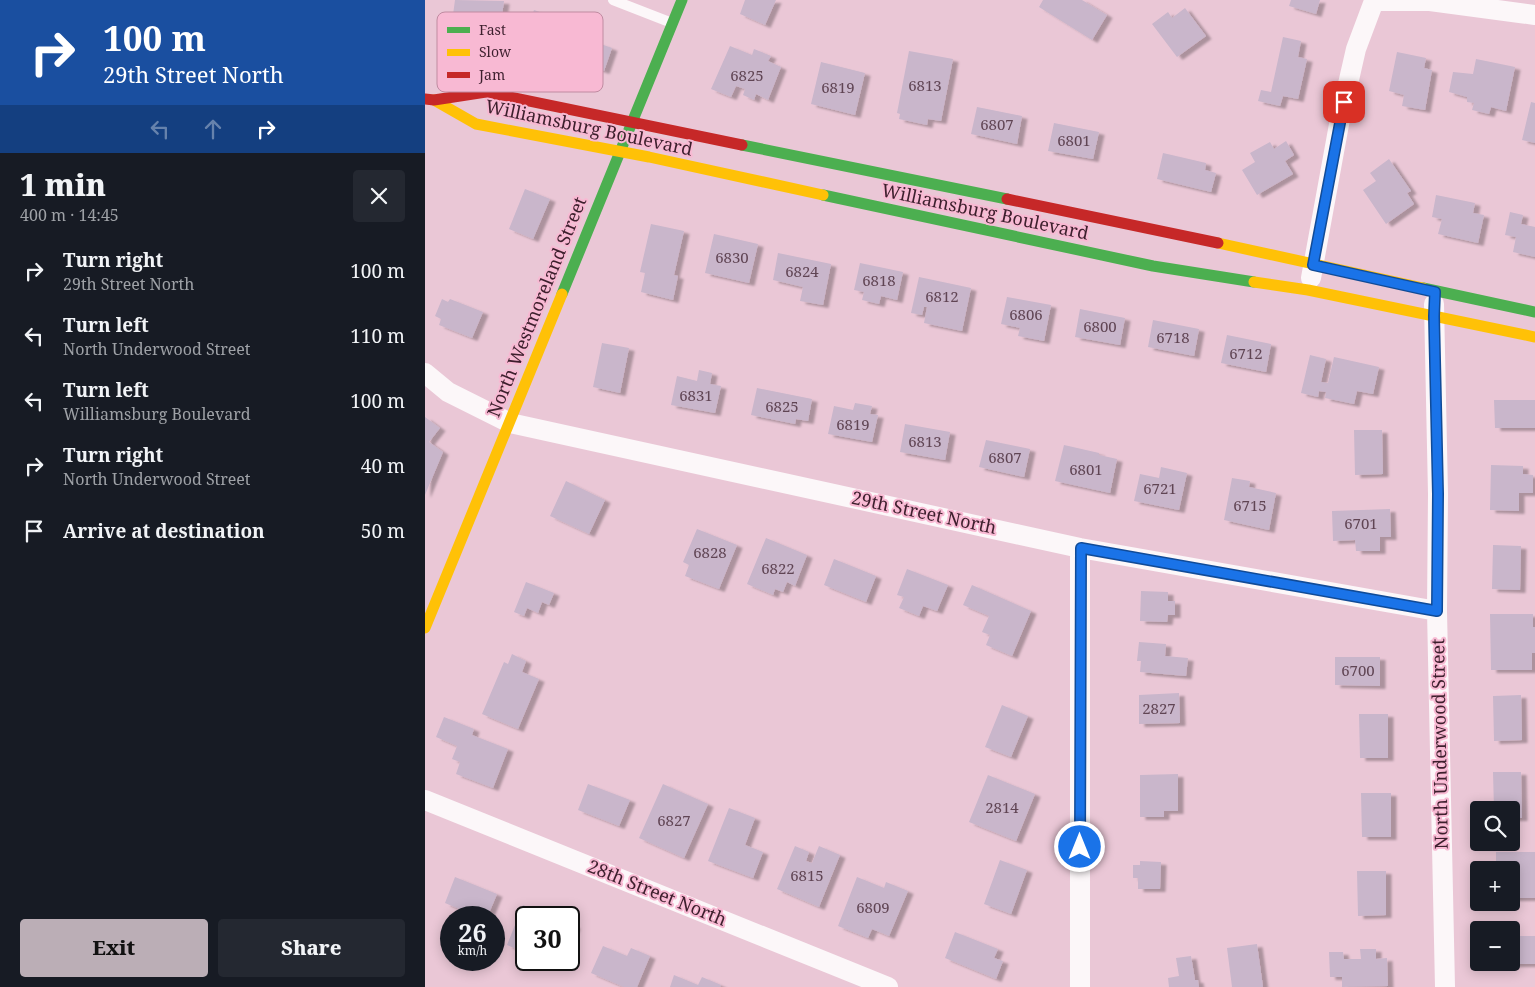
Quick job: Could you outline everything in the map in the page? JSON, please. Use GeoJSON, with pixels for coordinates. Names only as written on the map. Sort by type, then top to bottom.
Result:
{"type":"FeatureCollection","features":[{"type":"Feature","properties":{"kind":"main road","name":"North Westmoreland Street"},"geometry":{"type":"LineString","coordinates":[[425,628],[682,0]]}},
{"type":"Feature","properties":{"kind":"main road","name":"Williamsburg Boulevard"},"geometry":{"type":"LineString","coordinates":[[429,99],[486,92],[631,122],[788,159],[1220,243],[1435,292],[1535,312]]}},
{"type":"Feature","properties":{"kind":"main road","name":"Williamsburg Boulevard"},"geometry":{"type":"LineString","coordinates":[[429,99],[476,124],[783,182],[1153,266],[1308,290],[1535,337]]}},
{"type":"Feature","properties":{"kind":"street"},"geometry":{"type":"LineString","coordinates":[[1308,290],[1340,119],[1356,49],[1374,1],[1430,1],[1535,15]]}},
{"type":"Feature","properties":{"kind":"street","name":"North Underwood Street"},"geometry":{"type":"LineString","coordinates":[[1435,292],[1438,494],[1437,611],[1445,987]]}},
{"type":"Feature","properties":{"kind":"street","name":"29th Street North"},"geometry":{"type":"LineString","coordinates":[[425,373],[448,392],[509,423],[1081,548],[1437,611]]}},
{"type":"Feature","properties":{"kind":"street"},"geometry":{"type":"LineString","coordinates":[[1080,987],[1081,548]]}},
{"type":"Feature","properties":{"kind":"street","name":"28th Street North"},"geometry":{"type":"LineString","coordinates":[[425,800],[888,987]]}},
{"type":"Feature","properties":{"kind":"lane"},"geometry":{"type":"LineString","coordinates":[[613,0],[672,23]]}},
{"type":"Feature","properties":{"kind":"building"},"geometry":{"type":"Polygon","coordinates":[[[455,0],[504,1],[502,12],[453,12],[455,0]]]}},
{"type":"Feature","properties":{"kind":"building"},"geometry":{"type":"Polygon","coordinates":[[[745,0],[776,0],[765,25],[740,14],[745,0]]]}},
{"type":"Feature","properties":{"kind":"building"},"geometry":{"type":"Polygon","coordinates":[[[1043,0],[1082,0],[1107,15],[1092,40],[1039,7],[1043,0]]]}},
{"type":"Feature","properties":{"kind":"building"},"geometry":{"type":"Polygon","coordinates":[[[1291,0],[1320,0],[1316,14],[1289,6],[1291,0]]]}},
{"type":"Feature","properties":{"kind":"building"},"geometry":{"type":"Polygon","coordinates":[[[1185,8],[1206,36],[1177,57],[1152,24],[1168,12],[1172,18],[1185,8]]]}},
{"type":"Feature","properties":{"kind":"building"},"geometry":{"type":"Polygon","coordinates":[[[1283,37],[1301,41],[1298,57],[1307,59],[1298,99],[1283,96],[1280,106],[1258,101],[1261,90],[1271,92],[1283,37]]]}},
{"type":"Feature","properties":{"kind":"building"},"geometry":{"type":"Polygon","coordinates":[[[603,45],[612,48],[603,71],[603,45]]]}},
{"type":"Feature","properties":{"kind":"building"},"geometry":{"type":"Polygon","coordinates":[[[730,46],[752,55],[754,49],[771,56],[768,61],[781,67],[768,100],[756,94],[754,100],[743,95],[745,89],[736,86],[731,97],[711,89],[730,46]]]}},
{"type":"Feature","properties":{"kind":"building"},"geometry":{"type":"Polygon","coordinates":[[[909,51],[953,59],[941,121],[928,119],[927,125],[899,119],[900,114],[897,113],[909,51]]]}},
{"type":"Feature","properties":{"kind":"building"},"geometry":{"type":"Polygon","coordinates":[[[1397,52],[1426,58],[1424,68],[1432,70],[1425,110],[1402,106],[1404,95],[1389,91],[1397,52]]]}},
{"type":"Feature","properties":{"kind":"building"},"geometry":{"type":"Polygon","coordinates":[[[1476,59],[1515,67],[1506,111],[1491,107],[1489,114],[1472,110],[1474,103],[1467,102],[1467,97],[1449,92],[1453,72],[1473,74],[1476,59]]]}},
{"type":"Feature","properties":{"kind":"building"},"geometry":{"type":"Polygon","coordinates":[[[821,62],[865,73],[855,115],[811,104],[821,62]]]}},
{"type":"Feature","properties":{"kind":"building"},"geometry":{"type":"Polygon","coordinates":[[[1531,102],[1535,103],[1535,143],[1522,140],[1531,102]]]}},
{"type":"Feature","properties":{"kind":"building"},"geometry":{"type":"Polygon","coordinates":[[[977,107],[1022,116],[1017,144],[971,134],[977,107]]]}},
{"type":"Feature","properties":{"kind":"building"},"geometry":{"type":"Polygon","coordinates":[[[1054,123],[1099,132],[1093,159],[1048,151],[1054,123]]]}},
{"type":"Feature","properties":{"kind":"building"},"geometry":{"type":"Polygon","coordinates":[[[1286,141],[1294,155],[1285,161],[1293,174],[1257,195],[1242,170],[1255,162],[1250,153],[1270,142],[1274,149],[1286,141]]]}},
{"type":"Feature","properties":{"kind":"building"},"geometry":{"type":"Polygon","coordinates":[[[1163,153],[1206,163],[1205,170],[1216,173],[1211,192],[1157,179],[1163,153]]]}},
{"type":"Feature","properties":{"kind":"building"},"geometry":{"type":"Polygon","coordinates":[[[1389,159],[1411,191],[1407,193],[1414,204],[1386,224],[1363,190],[1376,181],[1370,173],[1389,159]]]}},
{"type":"Feature","properties":{"kind":"building"},"geometry":{"type":"Polygon","coordinates":[[[525,189],[550,199],[533,239],[509,229],[525,189]]]}},
{"type":"Feature","properties":{"kind":"building"},"geometry":{"type":"Polygon","coordinates":[[[1436,195],[1475,203],[1473,213],[1484,215],[1478,243],[1438,234],[1442,219],[1432,217],[1436,195]]]}},
{"type":"Feature","properties":{"kind":"building"},"geometry":{"type":"Polygon","coordinates":[[[1510,212],[1523,215],[1521,224],[1535,227],[1535,257],[1513,252],[1516,237],[1505,235],[1510,212]]]}},
{"type":"Feature","properties":{"kind":"building"},"geometry":{"type":"Polygon","coordinates":[[[651,224],[684,231],[674,275],[678,276],[673,300],[641,292],[645,273],[640,272],[651,224]]]}},
{"type":"Feature","properties":{"kind":"building"},"geometry":{"type":"Polygon","coordinates":[[[714,234],[758,244],[749,283],[705,273],[714,234]]]}},
{"type":"Feature","properties":{"kind":"building"},"geometry":{"type":"Polygon","coordinates":[[[778,253],[831,264],[823,305],[800,301],[803,287],[773,280],[778,253]]]}},
{"type":"Feature","properties":{"kind":"building"},"geometry":{"type":"Polygon","coordinates":[[[860,263],[903,272],[897,300],[881,296],[879,304],[862,300],[864,292],[854,290],[860,263]]]}},
{"type":"Feature","properties":{"kind":"building"},"geometry":{"type":"Polygon","coordinates":[[[919,277],[971,288],[962,331],[924,323],[927,307],[924,307],[922,315],[911,313],[919,277]]]}},
{"type":"Feature","properties":{"kind":"building"},"geometry":{"type":"Polygon","coordinates":[[[1007,297],[1051,305],[1044,341],[1018,336],[1020,328],[1001,324],[1007,297]]]}},
{"type":"Feature","properties":{"kind":"building"},"geometry":{"type":"Polygon","coordinates":[[[442,299],[448,302],[450,299],[483,312],[472,338],[439,325],[441,319],[435,316],[442,299]]]}},
{"type":"Feature","properties":{"kind":"building"},"geometry":{"type":"Polygon","coordinates":[[[1080,309],[1125,318],[1120,345],[1075,337],[1080,309]]]}},
{"type":"Feature","properties":{"kind":"building"},"geometry":{"type":"Polygon","coordinates":[[[1153,320],[1199,329],[1194,356],[1148,347],[1153,320]]]}},
{"type":"Feature","properties":{"kind":"building"},"geometry":{"type":"Polygon","coordinates":[[[1227,335],[1271,344],[1266,372],[1221,363],[1227,335]]]}},
{"type":"Feature","properties":{"kind":"building"},"geometry":{"type":"Polygon","coordinates":[[[602,343],[629,348],[620,393],[593,387],[602,343]]]}},
{"type":"Feature","properties":{"kind":"building"},"geometry":{"type":"Polygon","coordinates":[[[1310,355],[1326,359],[1321,382],[1328,383],[1334,357],[1379,367],[1373,394],[1357,391],[1354,404],[1325,398],[1326,392],[1319,391],[1318,397],[1301,393],[1310,355]]]}},
{"type":"Feature","properties":{"kind":"building"},"geometry":{"type":"Polygon","coordinates":[[[699,370],[712,373],[710,384],[721,386],[715,413],[671,405],[677,376],[697,381],[699,370]]]}},
{"type":"Feature","properties":{"kind":"building"},"geometry":{"type":"Polygon","coordinates":[[[757,388],[812,399],[808,421],[796,419],[795,424],[751,415],[757,388]]]}},
{"type":"Feature","properties":{"kind":"building"},"geometry":{"type":"Polygon","coordinates":[[[1494,400],[1535,400],[1535,428],[1495,428],[1494,400]]]}},
{"type":"Feature","properties":{"kind":"building"},"geometry":{"type":"Polygon","coordinates":[[[855,403],[872,406],[870,414],[878,415],[872,442],[828,434],[834,406],[853,410],[855,403]]]}},
{"type":"Feature","properties":{"kind":"building"},"geometry":{"type":"Polygon","coordinates":[[[425,417],[440,428],[429,442],[443,452],[425,495],[425,417]]]}},
{"type":"Feature","properties":{"kind":"building"},"geometry":{"type":"Polygon","coordinates":[[[905,424],[950,432],[945,460],[900,452],[905,424]]]}},
{"type":"Feature","properties":{"kind":"building"},"geometry":{"type":"Polygon","coordinates":[[[1354,430],[1382,430],[1383,474],[1355,475],[1354,430]]]}},
{"type":"Feature","properties":{"kind":"building"},"geometry":{"type":"Polygon","coordinates":[[[986,440],[1030,449],[1024,477],[979,467],[986,440]]]}},
{"type":"Feature","properties":{"kind":"building"},"geometry":{"type":"Polygon","coordinates":[[[1064,445],[1117,459],[1110,493],[1055,481],[1064,445]]]}},
{"type":"Feature","properties":{"kind":"building"},"geometry":{"type":"Polygon","coordinates":[[[1491,465],[1523,466],[1523,474],[1533,475],[1533,493],[1519,493],[1519,511],[1490,510],[1491,465]]]}},
{"type":"Feature","properties":{"kind":"building"},"geometry":{"type":"Polygon","coordinates":[[[1161,467],[1187,473],[1179,510],[1134,501],[1140,474],[1159,478],[1161,467]]]}},
{"type":"Feature","properties":{"kind":"building"},"geometry":{"type":"Polygon","coordinates":[[[1232,478],[1250,481],[1249,487],[1276,493],[1269,530],[1224,520],[1232,478]]]}},
{"type":"Feature","properties":{"kind":"building"},"geometry":{"type":"Polygon","coordinates":[[[566,481],[605,500],[589,534],[550,516],[566,481]]]}},
{"type":"Feature","properties":{"kind":"building"},"geometry":{"type":"Polygon","coordinates":[[[1390,509],[1391,537],[1380,537],[1380,551],[1356,551],[1355,540],[1333,541],[1332,511],[1390,509]]]}},
{"type":"Feature","properties":{"kind":"building"},"geometry":{"type":"Polygon","coordinates":[[[697,529],[737,545],[719,589],[685,576],[689,565],[683,562],[697,529]]]}},
{"type":"Feature","properties":{"kind":"building"},"geometry":{"type":"Polygon","coordinates":[[[766,538],[807,555],[795,586],[787,582],[783,592],[775,589],[773,595],[747,584],[766,538]]]}},
{"type":"Feature","properties":{"kind":"building"},"geometry":{"type":"Polygon","coordinates":[[[1493,545],[1521,546],[1520,590],[1492,589],[1493,545]]]}},
{"type":"Feature","properties":{"kind":"building"},"geometry":{"type":"Polygon","coordinates":[[[834,559],[876,576],[866,602],[824,585],[834,559]]]}},
{"type":"Feature","properties":{"kind":"building"},"geometry":{"type":"Polygon","coordinates":[[[907,569],[948,585],[937,611],[923,606],[919,616],[899,608],[904,597],[897,595],[907,569]]]}},
{"type":"Feature","properties":{"kind":"building"},"geometry":{"type":"Polygon","coordinates":[[[526,582],[554,593],[549,605],[542,602],[538,613],[527,608],[524,616],[514,612],[526,582]]]}},
{"type":"Feature","properties":{"kind":"building"},"geometry":{"type":"Polygon","coordinates":[[[972,585],[1031,611],[1012,656],[986,645],[990,635],[982,632],[989,616],[963,605],[972,585]]]}},
{"type":"Feature","properties":{"kind":"building"},"geometry":{"type":"Polygon","coordinates":[[[1141,591],[1168,592],[1168,601],[1175,601],[1175,615],[1168,615],[1167,622],[1140,621],[1141,591]]]}},
{"type":"Feature","properties":{"kind":"building"},"geometry":{"type":"Polygon","coordinates":[[[1490,614],[1533,614],[1535,653],[1532,653],[1532,670],[1491,670],[1490,614]]]}},
{"type":"Feature","properties":{"kind":"building"},"geometry":{"type":"Polygon","coordinates":[[[1139,642],[1166,644],[1165,656],[1188,658],[1186,676],[1140,672],[1141,661],[1137,661],[1139,642]]]}},
{"type":"Feature","properties":{"kind":"building"},"geometry":{"type":"Polygon","coordinates":[[[512,654],[526,661],[522,672],[539,679],[518,729],[482,714],[504,662],[508,664],[512,654]]]}},
{"type":"Feature","properties":{"kind":"building"},"geometry":{"type":"Polygon","coordinates":[[[1335,657],[1380,657],[1380,686],[1335,685],[1335,657]]]}},
{"type":"Feature","properties":{"kind":"building"},"geometry":{"type":"Polygon","coordinates":[[[1179,693],[1180,723],[1139,724],[1139,695],[1179,693]]]}},
{"type":"Feature","properties":{"kind":"building"},"geometry":{"type":"Polygon","coordinates":[[[1521,695],[1522,740],[1494,741],[1493,696],[1521,695]]]}},
{"type":"Feature","properties":{"kind":"building"},"geometry":{"type":"Polygon","coordinates":[[[1002,705],[1028,716],[1011,757],[985,747],[1002,705]]]}},
{"type":"Feature","properties":{"kind":"building"},"geometry":{"type":"Polygon","coordinates":[[[1359,714],[1388,714],[1388,758],[1360,758],[1359,714]]]}},
{"type":"Feature","properties":{"kind":"building"},"geometry":{"type":"Polygon","coordinates":[[[444,717],[474,729],[472,735],[508,749],[493,788],[456,774],[460,762],[452,759],[457,746],[436,737],[444,717]]]}},
{"type":"Feature","properties":{"kind":"building"},"geometry":{"type":"Polygon","coordinates":[[[1493,772],[1521,772],[1522,818],[1520,818],[1520,801],[1494,801],[1493,772]]]}},
{"type":"Feature","properties":{"kind":"building"},"geometry":{"type":"Polygon","coordinates":[[[1178,774],[1178,811],[1164,811],[1164,817],[1140,817],[1140,775],[1178,774]]]}},
{"type":"Feature","properties":{"kind":"building"},"geometry":{"type":"Polygon","coordinates":[[[988,775],[1035,794],[1016,841],[969,822],[988,775]]]}},
{"type":"Feature","properties":{"kind":"building"},"geometry":{"type":"Polygon","coordinates":[[[588,784],[630,800],[619,826],[578,810],[588,784]]]}},
{"type":"Feature","properties":{"kind":"building"},"geometry":{"type":"Polygon","coordinates":[[[663,784],[708,804],[684,858],[639,838],[663,784]]]}},
{"type":"Feature","properties":{"kind":"building"},"geometry":{"type":"Polygon","coordinates":[[[1361,793],[1391,793],[1391,837],[1362,837],[1361,793]]]}},
{"type":"Feature","properties":{"kind":"building"},"geometry":{"type":"Polygon","coordinates":[[[729,808],[755,818],[745,845],[763,852],[753,878],[708,861],[729,808]]]}},
{"type":"Feature","properties":{"kind":"building"},"geometry":{"type":"Polygon","coordinates":[[[795,846],[809,852],[806,861],[812,863],[819,846],[840,855],[819,907],[777,889],[795,846]]]}},
{"type":"Feature","properties":{"kind":"building"},"geometry":{"type":"Polygon","coordinates":[[[1496,852],[1535,852],[1535,898],[1520,898],[1520,861],[1496,861],[1496,852]]]}},
{"type":"Feature","properties":{"kind":"building"},"geometry":{"type":"Polygon","coordinates":[[[1000,860],[1027,870],[1011,914],[984,904],[1000,860]]]}},
{"type":"Feature","properties":{"kind":"building"},"geometry":{"type":"Polygon","coordinates":[[[1140,861],[1161,862],[1160,889],[1138,889],[1138,878],[1133,878],[1133,865],[1140,865],[1140,861]]]}},
{"type":"Feature","properties":{"kind":"building"},"geometry":{"type":"Polygon","coordinates":[[[1357,871],[1386,871],[1386,915],[1358,916],[1357,871]]]}},
{"type":"Feature","properties":{"kind":"building"},"geometry":{"type":"Polygon","coordinates":[[[455,877],[497,894],[492,906],[452,906],[445,903],[455,877]]]}},
{"type":"Feature","properties":{"kind":"building"},"geometry":{"type":"Polygon","coordinates":[[[857,877],[884,888],[886,882],[908,891],[889,936],[872,929],[868,938],[838,926],[857,877]]]}},
{"type":"Feature","properties":{"kind":"building"},"geometry":{"type":"Polygon","coordinates":[[[515,925],[515,948],[507,945],[515,925]]]}},
{"type":"Feature","properties":{"kind":"building"},"geometry":{"type":"Polygon","coordinates":[[[955,932],[998,949],[994,958],[1003,961],[996,979],[945,958],[955,932]]]}},
{"type":"Feature","properties":{"kind":"building"},"geometry":{"type":"Polygon","coordinates":[[[1520,936],[1535,936],[1535,964],[1520,964],[1520,936]]]}},
{"type":"Feature","properties":{"kind":"building"},"geometry":{"type":"Polygon","coordinates":[[[1257,944],[1263,987],[1232,987],[1227,948],[1257,944]]]}},
{"type":"Feature","properties":{"kind":"building"},"geometry":{"type":"Polygon","coordinates":[[[603,946],[627,956],[631,948],[650,956],[637,987],[624,987],[591,973],[603,946]]]}},
{"type":"Feature","properties":{"kind":"building"},"geometry":{"type":"Polygon","coordinates":[[[1360,949],[1376,949],[1376,959],[1387,958],[1388,986],[1342,987],[1342,977],[1330,977],[1329,952],[1343,952],[1344,959],[1361,959],[1360,949]]]}},
{"type":"Feature","properties":{"kind":"building"},"geometry":{"type":"Polygon","coordinates":[[[1191,956],[1195,980],[1198,980],[1199,987],[1169,987],[1168,978],[1179,976],[1176,958],[1191,956]]]}},
{"type":"Feature","properties":{"kind":"building"},"geometry":{"type":"Polygon","coordinates":[[[674,975],[698,985],[702,977],[721,985],[720,987],[670,987],[674,975]]]}},
{"type":"Feature","properties":{"kind":"traffic: fast"},"geometry":{"type":"LineString","coordinates":[[562,294],[682,0]]}},
{"type":"Feature","properties":{"kind":"traffic: fast"},"geometry":{"type":"LineString","coordinates":[[742,145],[1007,199]]}},
{"type":"Feature","properties":{"kind":"traffic: fast"},"geometry":{"type":"LineString","coordinates":[[823,195],[1153,266],[1254,282]]}},
{"type":"Feature","properties":{"kind":"traffic: fast"},"geometry":{"type":"LineString","coordinates":[[1423,288],[1535,312]]}},
{"type":"Feature","properties":{"kind":"traffic: slow"},"geometry":{"type":"LineString","coordinates":[[434,100],[476,124],[649,157],[823,195]]}},
{"type":"Feature","properties":{"kind":"traffic: slow"},"geometry":{"type":"LineString","coordinates":[[1218,243],[1423,288]]}},
{"type":"Feature","properties":{"kind":"traffic: slow"},"geometry":{"type":"LineString","coordinates":[[1254,282],[1308,290],[1535,337]]}},
{"type":"Feature","properties":{"kind":"traffic: slow"},"geometry":{"type":"LineString","coordinates":[[425,628],[562,294]]}},
{"type":"Feature","properties":{"kind":"traffic: jam"},"geometry":{"type":"LineString","coordinates":[[425,99],[434,100],[486,92],[742,145]]}},
{"type":"Feature","properties":{"kind":"traffic: jam"},"geometry":{"type":"LineString","coordinates":[[1007,199],[1218,243]]}},
{"type":"Feature","properties":{"kind":"route"},"geometry":{"type":"LineString","coordinates":[[1080,847],[1081,548],[1437,611],[1438,494],[1435,400],[1435,292],[1313,265],[1344,102]]}}]}
